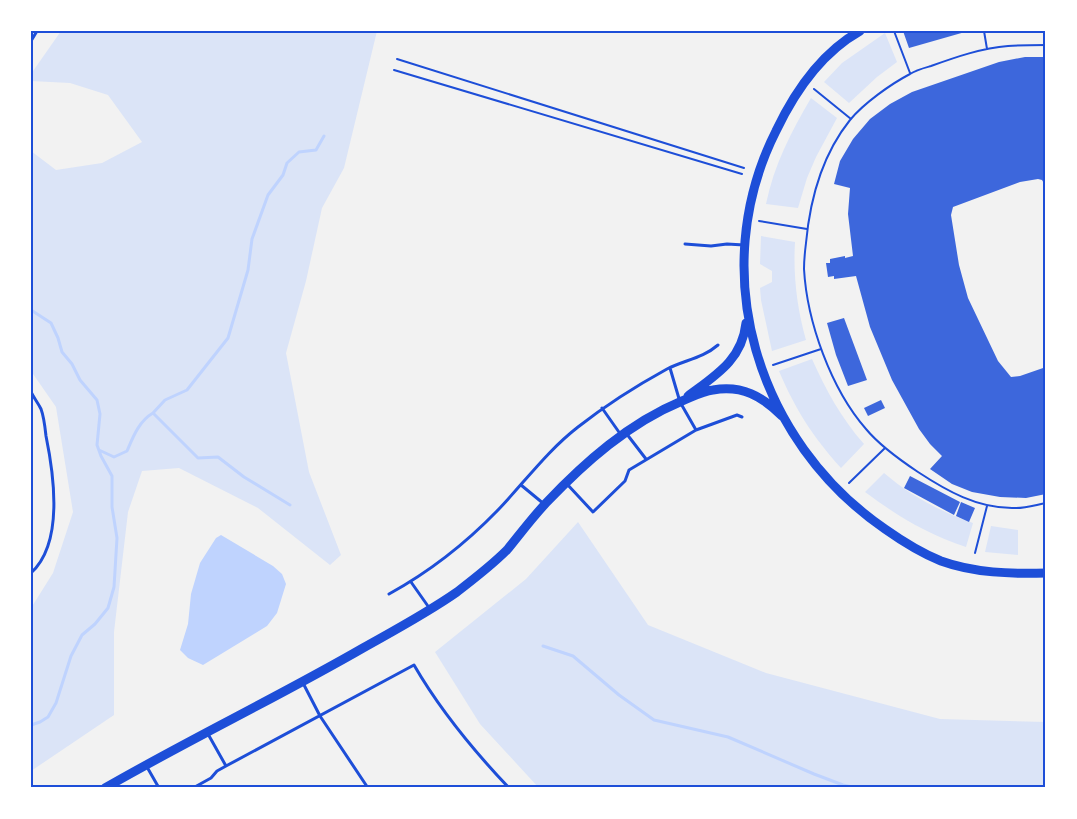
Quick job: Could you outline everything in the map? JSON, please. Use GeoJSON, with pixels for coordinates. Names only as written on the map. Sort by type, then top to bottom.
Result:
{"type":"FeatureCollection","features":[{"type":"Feature","properties":{"kind":"main road"},"geometry":{"type":"LineString","coordinates":[[860,31],[834,50],[807,78],[786,110],[766,150],[753,189],[745,245],[744,269],[753,343],[761,369],[782,416],[799,443],[841,495],[862,514],[904,542],[941,561],[978,570],[1012,574],[1046,573]]}},
{"type":"Feature","properties":{"kind":"main road"},"geometry":{"type":"LineString","coordinates":[[680,402],[714,376],[738,352],[744,340],[748,313]]}},
{"type":"Feature","properties":{"kind":"main road"},"geometry":{"type":"LineString","coordinates":[[105,788],[207,731],[303,682],[430,610],[480,574],[506,551],[545,504],[566,483],[623,434],[650,416],[712,390],[733,390],[749,392],[761,398],[782,416]]}},
{"type":"Feature","properties":{"kind":"lane"},"geometry":{"type":"LineString","coordinates":[[31,40],[37,31]]}},
{"type":"Feature","properties":{"kind":"lane"},"geometry":{"type":"LineString","coordinates":[[685,244],[711,246],[727,244],[745,245]]}},
{"type":"Feature","properties":{"kind":"lane"},"geometry":{"type":"LineString","coordinates":[[389,594],[411,582],[456,549],[498,510],[555,447],[602,408],[670,368],[708,353],[718,345]]}},
{"type":"Feature","properties":{"kind":"lane"},"geometry":{"type":"LineString","coordinates":[[670,368],[680,402],[696,430]]}},
{"type":"Feature","properties":{"kind":"lane"},"geometry":{"type":"LineString","coordinates":[[31,392],[41,410],[52,465],[54,508],[49,544],[37,568],[31,573]]}},
{"type":"Feature","properties":{"kind":"lane"},"geometry":{"type":"LineString","coordinates":[[602,408],[646,459]]}},
{"type":"Feature","properties":{"kind":"lane"},"geometry":{"type":"LineString","coordinates":[[566,483],[592,512],[624,482],[629,470],[646,459],[696,430],[737,415],[742,417]]}},
{"type":"Feature","properties":{"kind":"lane"},"geometry":{"type":"LineString","coordinates":[[521,485],[545,504]]}},
{"type":"Feature","properties":{"kind":"lane"},"geometry":{"type":"LineString","coordinates":[[411,582],[430,610]]}},
{"type":"Feature","properties":{"kind":"lane"},"geometry":{"type":"LineString","coordinates":[[193,788],[211,778],[217,771],[414,664],[427,688],[444,712],[509,788]]}},
{"type":"Feature","properties":{"kind":"lane"},"geometry":{"type":"LineString","coordinates":[[303,682],[320,716],[368,788]]}},
{"type":"Feature","properties":{"kind":"lane"},"geometry":{"type":"LineString","coordinates":[[207,731],[226,766]]}},
{"type":"Feature","properties":{"kind":"lane"},"geometry":{"type":"LineString","coordinates":[[146,764],[159,788]]}},
{"type":"Feature","properties":{"kind":"path"},"geometry":{"type":"LineString","coordinates":[[894,31],[910,73]]}},
{"type":"Feature","properties":{"kind":"path"},"geometry":{"type":"LineString","coordinates":[[984,31],[987,49]]}},
{"type":"Feature","properties":{"kind":"path"},"geometry":{"type":"LineString","coordinates":[[1046,46],[1007,46],[987,49],[948,60],[910,73],[868,102],[851,119],[830,150],[816,187],[807,229],[804,268],[809,305],[821,349],[833,377],[866,429],[885,448],[935,484],[964,499],[987,506],[1013,508],[1046,503]]}},
{"type":"Feature","properties":{"kind":"path"},"geometry":{"type":"LineString","coordinates":[[397,59],[744,168]]}},
{"type":"Feature","properties":{"kind":"path"},"geometry":{"type":"LineString","coordinates":[[394,70],[742,174]]}},
{"type":"Feature","properties":{"kind":"path"},"geometry":{"type":"LineString","coordinates":[[814,89],[851,119]]}},
{"type":"Feature","properties":{"kind":"path"},"geometry":{"type":"LineString","coordinates":[[760,221],[807,229]]}},
{"type":"Feature","properties":{"kind":"path"},"geometry":{"type":"LineString","coordinates":[[773,365],[821,349]]}},
{"type":"Feature","properties":{"kind":"path"},"geometry":{"type":"LineString","coordinates":[[850,483],[885,448]]}},
{"type":"Feature","properties":{"kind":"path"},"geometry":{"type":"LineString","coordinates":[[975,553],[987,506]]}},
{"type":"Feature","properties":{"kind":"shaded area"},"geometry":{"type":"Polygon","coordinates":[[[61,31],[377,31],[344,168],[322,208],[306,281],[286,353],[309,472],[341,555],[330,565],[258,508],[179,468],[142,471],[128,512],[114,632],[114,715],[31,771],[31,608],[53,573],[73,512],[56,407],[31,371],[31,151],[56,170],[102,163],[142,142],[108,95],[70,83],[31,81],[31,74],[61,31]]]}},
{"type":"Feature","properties":{"kind":"shaded area"},"geometry":{"type":"Polygon","coordinates":[[[885,33],[897,62],[877,77],[849,103],[824,82],[842,63],[885,33]]]}},
{"type":"Feature","properties":{"kind":"shaded area"},"geometry":{"type":"Polygon","coordinates":[[[811,98],[837,118],[816,157],[798,208],[766,204],[769,190],[784,149],[811,98]]]}},
{"type":"Feature","properties":{"kind":"shaded area"},"geometry":{"type":"Polygon","coordinates":[[[761,236],[795,242],[796,292],[806,340],[772,351],[760,288],[772,282],[772,271],[760,264],[761,236]]]}},
{"type":"Feature","properties":{"kind":"shaded area"},"geometry":{"type":"Polygon","coordinates":[[[812,359],[835,403],[848,424],[864,444],[841,468],[806,422],[779,371],[812,359]]]}},
{"type":"Feature","properties":{"kind":"shaded area"},"geometry":{"type":"Polygon","coordinates":[[[884,473],[926,502],[973,523],[966,547],[913,524],[865,492],[884,473]]]}},
{"type":"Feature","properties":{"kind":"shaded area"},"geometry":{"type":"Polygon","coordinates":[[[578,522],[648,625],[766,673],[940,719],[1046,722],[1046,788],[539,788],[480,724],[435,652],[526,579],[578,522]]]}},
{"type":"Feature","properties":{"kind":"shaded area"},"geometry":{"type":"Polygon","coordinates":[[[991,526],[1018,530],[1018,555],[985,552],[991,526]]]}},
{"type":"Feature","properties":{"kind":"water"},"geometry":{"type":"Polygon","coordinates":[[[221,535],[273,566],[282,574],[286,584],[277,613],[267,626],[203,665],[188,658],[180,650],[188,624],[191,594],[200,563],[216,538],[221,535]]]}},
{"type":"Feature","properties":{"kind":"building"},"geometry":{"type":"Polygon","coordinates":[[[903,31],[965,31],[965,32],[909,48],[903,31]]]}},
{"type":"Feature","properties":{"kind":"building"},"geometry":{"type":"Polygon","coordinates":[[[1025,57],[1046,57],[1046,187],[1042,180],[1038,179],[1020,182],[953,207],[951,215],[959,265],[968,298],[998,361],[1011,377],[1020,376],[1046,367],[1046,475],[1044,475],[1046,494],[1026,498],[1000,497],[972,492],[952,484],[930,469],[942,456],[919,429],[892,380],[870,327],[856,276],[834,279],[834,276],[828,277],[826,263],[830,263],[830,259],[853,256],[848,214],[850,188],[834,184],[840,161],[853,139],[870,119],[890,104],[912,92],[999,62],[1025,57]]]}},
{"type":"Feature","properties":{"kind":"building"},"geometry":{"type":"Polygon","coordinates":[[[844,318],[867,380],[848,386],[836,355],[827,323],[844,318]]]}},
{"type":"Feature","properties":{"kind":"building"},"geometry":{"type":"Polygon","coordinates":[[[881,400],[885,408],[868,416],[864,408],[881,400]]]}},
{"type":"Feature","properties":{"kind":"building"},"geometry":{"type":"Polygon","coordinates":[[[910,476],[960,502],[954,515],[904,488],[910,476]]]}},
{"type":"Feature","properties":{"kind":"building"},"geometry":{"type":"Polygon","coordinates":[[[961,502],[975,508],[969,522],[956,516],[961,502]]]}},
{"type":"Feature","properties":{"kind":"waterway"},"geometry":{"type":"LineString","coordinates":[[153,413],[165,400],[187,390],[228,338],[248,270],[252,239],[268,195],[283,175],[287,163],[299,152],[316,150],[324,136]]}},
{"type":"Feature","properties":{"kind":"waterway"},"geometry":{"type":"LineString","coordinates":[[31,310],[51,323],[62,352],[72,364],[80,380],[97,400],[100,414],[97,445],[112,476],[112,507],[117,538],[114,587],[108,608],[95,624],[82,635],[71,656],[56,703],[48,717],[31,725]]}},
{"type":"Feature","properties":{"kind":"waterway"},"geometry":{"type":"LineString","coordinates":[[99,450],[114,457],[127,451],[140,425],[153,413],[198,458],[218,457],[244,477],[290,505]]}},
{"type":"Feature","properties":{"kind":"waterway"},"geometry":{"type":"LineString","coordinates":[[543,646],[573,656],[619,695],[654,720],[728,737],[814,774],[857,788]]}}]}
